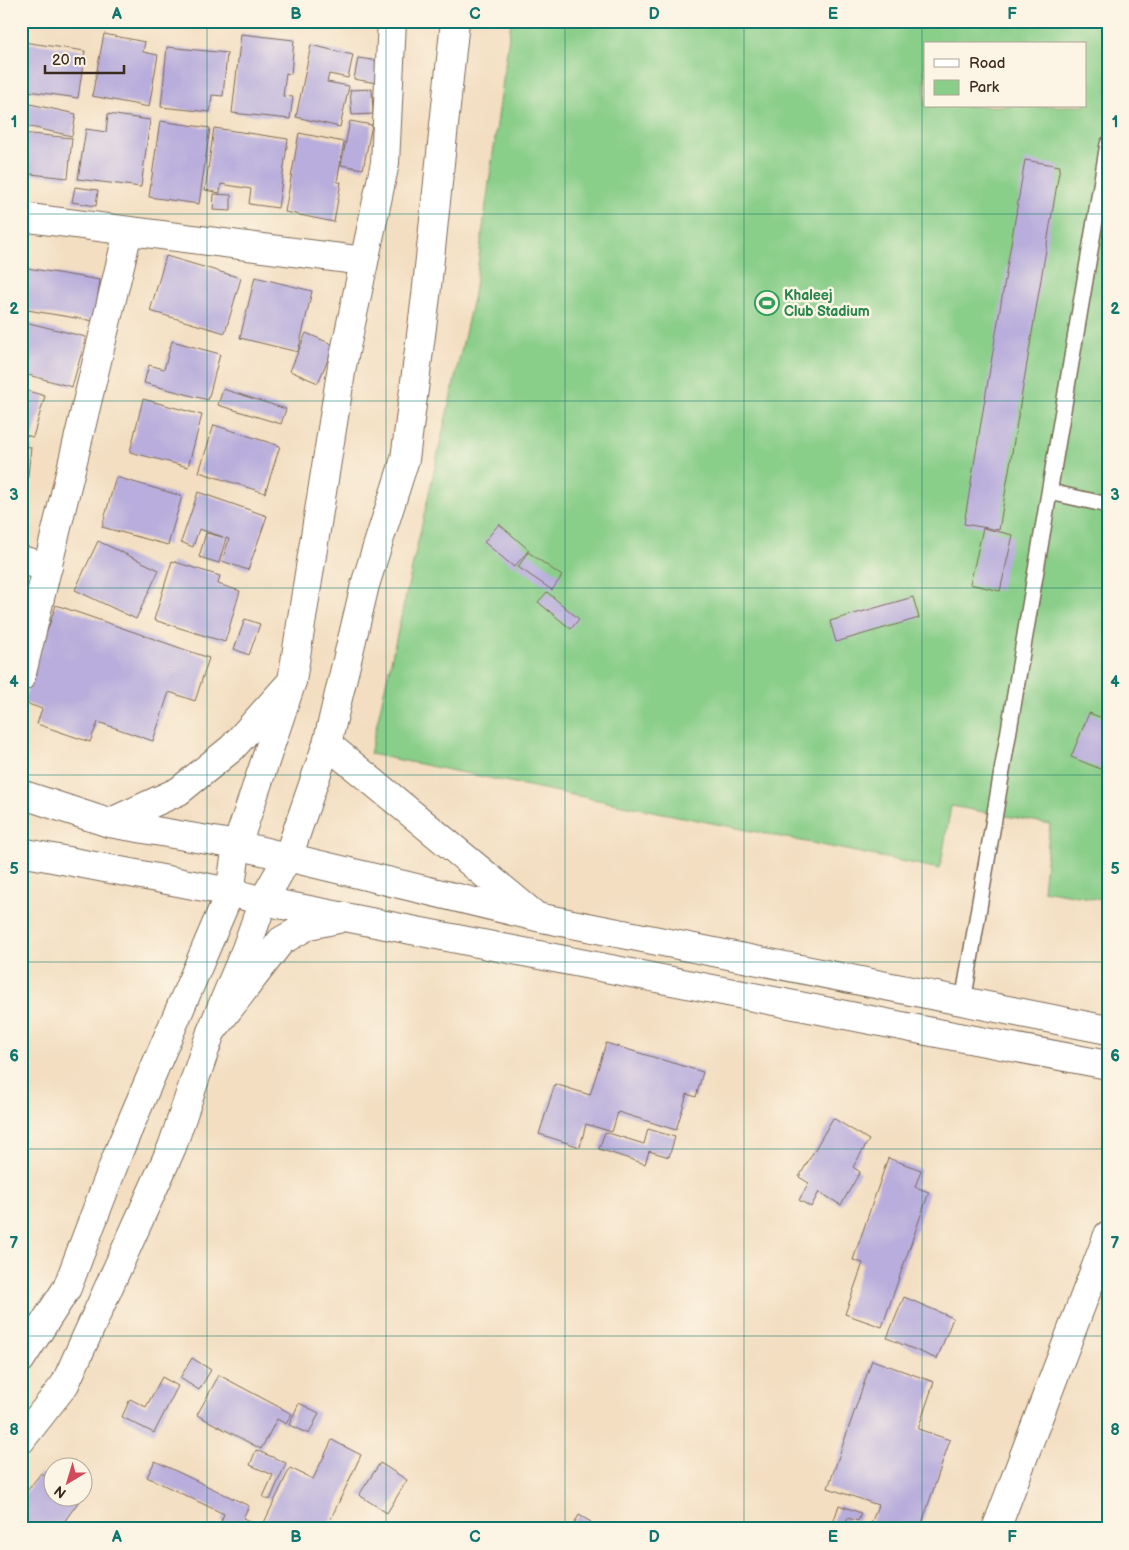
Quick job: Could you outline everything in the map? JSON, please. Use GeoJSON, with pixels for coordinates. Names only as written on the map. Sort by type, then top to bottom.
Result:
{"type":"FeatureCollection","features":[{"type":"Feature","properties":{"kind":"street"},"geometry":{"type":"LineString","coordinates":[[21,1359],[67,1288],[119,1151],[230,892],[237,845],[292,681],[342,366],[385,163],[392,21]]}},
{"type":"Feature","properties":{"kind":"street"},"geometry":{"type":"LineString","coordinates":[[21,1440],[65,1384],[172,1148],[211,1032],[246,949],[263,901],[288,857],[327,744],[365,585],[405,459],[427,286],[456,21]]}},
{"type":"Feature","properties":{"kind":"street"},"geometry":{"type":"LineString","coordinates":[[21,217],[364,262]]}},
{"type":"Feature","properties":{"kind":"street"},"geometry":{"type":"LineString","coordinates":[[21,677],[128,232]]}},
{"type":"Feature","properties":{"kind":"street"},"geometry":{"type":"LineString","coordinates":[[21,560],[48,566]]}},
{"type":"Feature","properties":{"kind":"street"},"geometry":{"type":"LineString","coordinates":[[109,823],[179,791],[232,748],[292,681]]}},
{"type":"Feature","properties":{"kind":"street"},"geometry":{"type":"LineString","coordinates":[[327,744],[537,917]]}},
{"type":"Feature","properties":{"kind":"street"},"geometry":{"type":"LineString","coordinates":[[21,794],[109,823],[237,845],[537,917],[1108,1030]]}},
{"type":"Feature","properties":{"kind":"street"},"geometry":{"type":"LineString","coordinates":[[21,852],[230,892],[263,901],[347,918],[1108,1065]]}},
{"type":"Feature","properties":{"kind":"street"},"geometry":{"type":"LineString","coordinates":[[211,1032],[281,941],[308,925],[347,918]]}},
{"type":"Feature","properties":{"kind":"street"},"geometry":{"type":"LineString","coordinates":[[996,1529],[1108,1235]]}},
{"type":"Feature","properties":{"kind":"lane"},"geometry":{"type":"LineString","coordinates":[[963,1002],[1104,186],[1108,144]]}},
{"type":"Feature","properties":{"kind":"lane"},"geometry":{"type":"LineString","coordinates":[[1050,492],[1108,505]]}},
{"type":"Feature","properties":{"kind":"green space"},"geometry":{"type":"Polygon","coordinates":[[[511,21],[1108,21],[1108,901],[1043,890],[1050,824],[951,806],[940,869],[370,754],[474,294],[511,21]]]}},
{"type":"Feature","properties":{"kind":"building"},"geometry":{"type":"Polygon","coordinates":[[[104,34],[145,42],[143,52],[158,55],[149,107],[92,96],[104,34]]]}},
{"type":"Feature","properties":{"kind":"building"},"geometry":{"type":"Polygon","coordinates":[[[241,34],[294,40],[291,74],[286,73],[283,96],[293,97],[290,119],[232,113],[241,34]]]}},
{"type":"Feature","properties":{"kind":"building"},"geometry":{"type":"Polygon","coordinates":[[[23,42],[85,51],[78,98],[21,90],[23,42]]]}},
{"type":"Feature","properties":{"kind":"building"},"geometry":{"type":"Polygon","coordinates":[[[311,45],[353,55],[348,78],[329,74],[327,82],[349,86],[340,127],[296,117],[311,45]]]}},
{"type":"Feature","properties":{"kind":"building"},"geometry":{"type":"Polygon","coordinates":[[[167,47],[227,53],[223,96],[212,95],[210,112],[161,107],[167,47]]]}},
{"type":"Feature","properties":{"kind":"building"},"geometry":{"type":"Polygon","coordinates":[[[358,58],[379,61],[376,83],[354,79],[358,58]]]}},
{"type":"Feature","properties":{"kind":"building"},"geometry":{"type":"Polygon","coordinates":[[[372,89],[373,114],[352,115],[350,90],[372,89]]]}},
{"type":"Feature","properties":{"kind":"building"},"geometry":{"type":"Polygon","coordinates":[[[21,102],[76,114],[72,136],[21,125],[21,102]]]}},
{"type":"Feature","properties":{"kind":"building"},"geometry":{"type":"Polygon","coordinates":[[[108,114],[150,120],[141,187],[78,179],[86,129],[106,132],[108,114]]]}},
{"type":"Feature","properties":{"kind":"building"},"geometry":{"type":"Polygon","coordinates":[[[160,121],[210,128],[199,204],[149,197],[160,121]]]}},
{"type":"Feature","properties":{"kind":"building"},"geometry":{"type":"Polygon","coordinates":[[[350,121],[372,125],[363,169],[341,165],[350,121]]]}},
{"type":"Feature","properties":{"kind":"building"},"geometry":{"type":"Polygon","coordinates":[[[214,128],[288,139],[278,208],[249,204],[251,189],[221,184],[220,193],[205,190],[214,128]]]}},
{"type":"Feature","properties":{"kind":"building"},"geometry":{"type":"Polygon","coordinates":[[[21,133],[72,138],[68,178],[21,173],[21,133]]]}},
{"type":"Feature","properties":{"kind":"building"},"geometry":{"type":"Polygon","coordinates":[[[299,133],[344,142],[337,182],[341,182],[334,222],[285,212],[299,133]]]}},
{"type":"Feature","properties":{"kind":"building"},"geometry":{"type":"Polygon","coordinates":[[[1025,160],[1060,166],[999,530],[964,524],[1025,160]]]}},
{"type":"Feature","properties":{"kind":"building"},"geometry":{"type":"Polygon","coordinates":[[[75,187],[98,190],[96,206],[72,202],[75,187]]]}},
{"type":"Feature","properties":{"kind":"building"},"geometry":{"type":"Polygon","coordinates":[[[214,194],[231,195],[231,211],[213,210],[214,194]]]}},
{"type":"Feature","properties":{"kind":"building"},"geometry":{"type":"Polygon","coordinates":[[[166,256],[241,278],[225,333],[150,311],[166,256]]]}},
{"type":"Feature","properties":{"kind":"building"},"geometry":{"type":"Polygon","coordinates":[[[21,267],[100,280],[94,321],[21,309],[21,267]]]}},
{"type":"Feature","properties":{"kind":"building"},"geometry":{"type":"Polygon","coordinates":[[[255,277],[312,291],[298,352],[240,338],[255,277]]]}},
{"type":"Feature","properties":{"kind":"building"},"geometry":{"type":"Polygon","coordinates":[[[21,321],[86,337],[72,387],[21,373],[21,321]]]}},
{"type":"Feature","properties":{"kind":"building"},"geometry":{"type":"Polygon","coordinates":[[[306,333],[334,345],[318,383],[290,371],[306,333]]]}},
{"type":"Feature","properties":{"kind":"building"},"geometry":{"type":"Polygon","coordinates":[[[172,341],[220,354],[208,400],[144,383],[149,365],[164,369],[172,341]]]}},
{"type":"Feature","properties":{"kind":"building"},"geometry":{"type":"Polygon","coordinates":[[[21,389],[45,396],[33,437],[21,434],[21,389]]]}},
{"type":"Feature","properties":{"kind":"building"},"geometry":{"type":"Polygon","coordinates":[[[223,389],[286,409],[281,424],[218,405],[223,389]]]}},
{"type":"Feature","properties":{"kind":"building"},"geometry":{"type":"Polygon","coordinates":[[[143,399],[202,415],[188,467],[130,452],[143,399]]]}},
{"type":"Feature","properties":{"kind":"building"},"geometry":{"type":"Polygon","coordinates":[[[214,425],[280,446],[265,493],[199,472],[214,425]]]}},
{"type":"Feature","properties":{"kind":"building"},"geometry":{"type":"Polygon","coordinates":[[[21,446],[31,447],[25,504],[21,503],[21,446]]]}},
{"type":"Feature","properties":{"kind":"building"},"geometry":{"type":"Polygon","coordinates":[[[116,477],[182,496],[168,545],[102,527],[116,477]]]}},
{"type":"Feature","properties":{"kind":"building"},"geometry":{"type":"Polygon","coordinates":[[[198,492],[267,516],[248,570],[222,561],[229,539],[226,538],[219,563],[199,557],[206,533],[223,537],[199,529],[193,547],[181,542],[198,492]]]}},
{"type":"Feature","properties":{"kind":"building"},"geometry":{"type":"Polygon","coordinates":[[[499,524],[529,550],[514,567],[484,542],[499,524]]]}},
{"type":"Feature","properties":{"kind":"building"},"geometry":{"type":"Polygon","coordinates":[[[983,528],[1013,535],[1000,591],[970,584],[983,528]]]}},
{"type":"Feature","properties":{"kind":"building"},"geometry":{"type":"Polygon","coordinates":[[[98,541],[159,570],[136,619],[75,590],[98,541]]]}},
{"type":"Feature","properties":{"kind":"building"},"geometry":{"type":"Polygon","coordinates":[[[528,552],[562,576],[552,590],[518,567],[528,552]]]}},
{"type":"Feature","properties":{"kind":"building"},"geometry":{"type":"Polygon","coordinates":[[[172,561],[220,576],[218,584],[240,591],[225,642],[154,620],[172,561]]]}},
{"type":"Feature","properties":{"kind":"building"},"geometry":{"type":"Polygon","coordinates":[[[547,592],[579,619],[571,629],[538,602],[547,592]]]}},
{"type":"Feature","properties":{"kind":"building"},"geometry":{"type":"Polygon","coordinates":[[[913,597],[919,618],[836,642],[830,621],[913,597]]]}},
{"type":"Feature","properties":{"kind":"building"},"geometry":{"type":"Polygon","coordinates":[[[56,605],[209,658],[195,701],[169,692],[153,741],[98,722],[90,742],[37,724],[42,709],[23,702],[56,605]]]}},
{"type":"Feature","properties":{"kind":"building"},"geometry":{"type":"Polygon","coordinates":[[[245,619],[260,624],[249,655],[234,649],[245,619]]]}},
{"type":"Feature","properties":{"kind":"building"},"geometry":{"type":"Polygon","coordinates":[[[1089,713],[1108,720],[1108,772],[1071,757],[1089,713]]]}},
{"type":"Feature","properties":{"kind":"building"},"geometry":{"type":"Polygon","coordinates":[[[606,1043],[703,1072],[696,1097],[687,1094],[676,1130],[618,1112],[612,1132],[586,1124],[580,1147],[539,1134],[555,1084],[590,1095],[606,1043]]]}},
{"type":"Feature","properties":{"kind":"building"},"geometry":{"type":"Polygon","coordinates":[[[833,1118],[869,1140],[853,1167],[860,1172],[841,1205],[819,1192],[811,1207],[799,1200],[809,1183],[799,1177],[833,1118]]]}},
{"type":"Feature","properties":{"kind":"building"},"geometry":{"type":"Polygon","coordinates":[[[648,1129],[675,1137],[669,1157],[649,1151],[645,1164],[599,1149],[605,1132],[644,1144],[648,1129]]]}},
{"type":"Feature","properties":{"kind":"building"},"geometry":{"type":"Polygon","coordinates":[[[888,1158],[921,1170],[915,1187],[929,1192],[882,1327],[845,1314],[863,1263],[853,1260],[888,1158]]]}},
{"type":"Feature","properties":{"kind":"building"},"geometry":{"type":"Polygon","coordinates":[[[904,1297],[953,1318],[937,1359],[887,1338],[904,1297]]]}},
{"type":"Feature","properties":{"kind":"building"},"geometry":{"type":"Polygon","coordinates":[[[192,1358],[211,1370],[199,1390],[180,1378],[192,1358]]]}},
{"type":"Feature","properties":{"kind":"building"},"geometry":{"type":"Polygon","coordinates":[[[872,1360],[934,1382],[918,1429],[950,1440],[920,1529],[869,1529],[878,1505],[828,1488],[872,1360]]]}},
{"type":"Feature","properties":{"kind":"building"},"geometry":{"type":"Polygon","coordinates":[[[219,1375],[292,1414],[286,1424],[277,1419],[261,1449],[197,1415],[219,1375]]]}},
{"type":"Feature","properties":{"kind":"building"},"geometry":{"type":"Polygon","coordinates":[[[162,1377],[178,1386],[154,1433],[122,1417],[130,1399],[146,1407],[162,1377]]]}},
{"type":"Feature","properties":{"kind":"building"},"geometry":{"type":"Polygon","coordinates":[[[299,1403],[319,1413],[309,1434],[289,1425],[299,1403]]]}},
{"type":"Feature","properties":{"kind":"building"},"geometry":{"type":"Polygon","coordinates":[[[332,1440],[361,1455],[326,1529],[238,1529],[221,1521],[224,1514],[147,1477],[155,1461],[249,1506],[243,1518],[262,1527],[290,1468],[313,1479],[332,1440]]]}},
{"type":"Feature","properties":{"kind":"building"},"geometry":{"type":"Polygon","coordinates":[[[256,1450],[286,1463],[270,1500],[263,1497],[273,1475],[250,1465],[256,1450]]]}},
{"type":"Feature","properties":{"kind":"building"},"geometry":{"type":"Polygon","coordinates":[[[380,1463],[407,1480],[387,1513],[359,1495],[380,1463]]]}},
{"type":"Feature","properties":{"kind":"building"},"geometry":{"type":"Polygon","coordinates":[[[41,1473],[42,1508],[74,1508],[59,1529],[21,1529],[21,1499],[41,1473]]]}},
{"type":"Feature","properties":{"kind":"building"},"geometry":{"type":"Polygon","coordinates":[[[839,1505],[861,1513],[858,1521],[848,1518],[845,1526],[851,1529],[831,1529],[839,1505]]]}},
{"type":"Feature","properties":{"kind":"building"},"geometry":{"type":"Polygon","coordinates":[[[579,1515],[591,1522],[588,1529],[571,1529],[579,1515]]]}},
{"type":"Feature","properties":{"kind":"place","name":"Khaleej Club Stadium"},"geometry":{"type":"Point","coordinates":[767,303]}}]}
